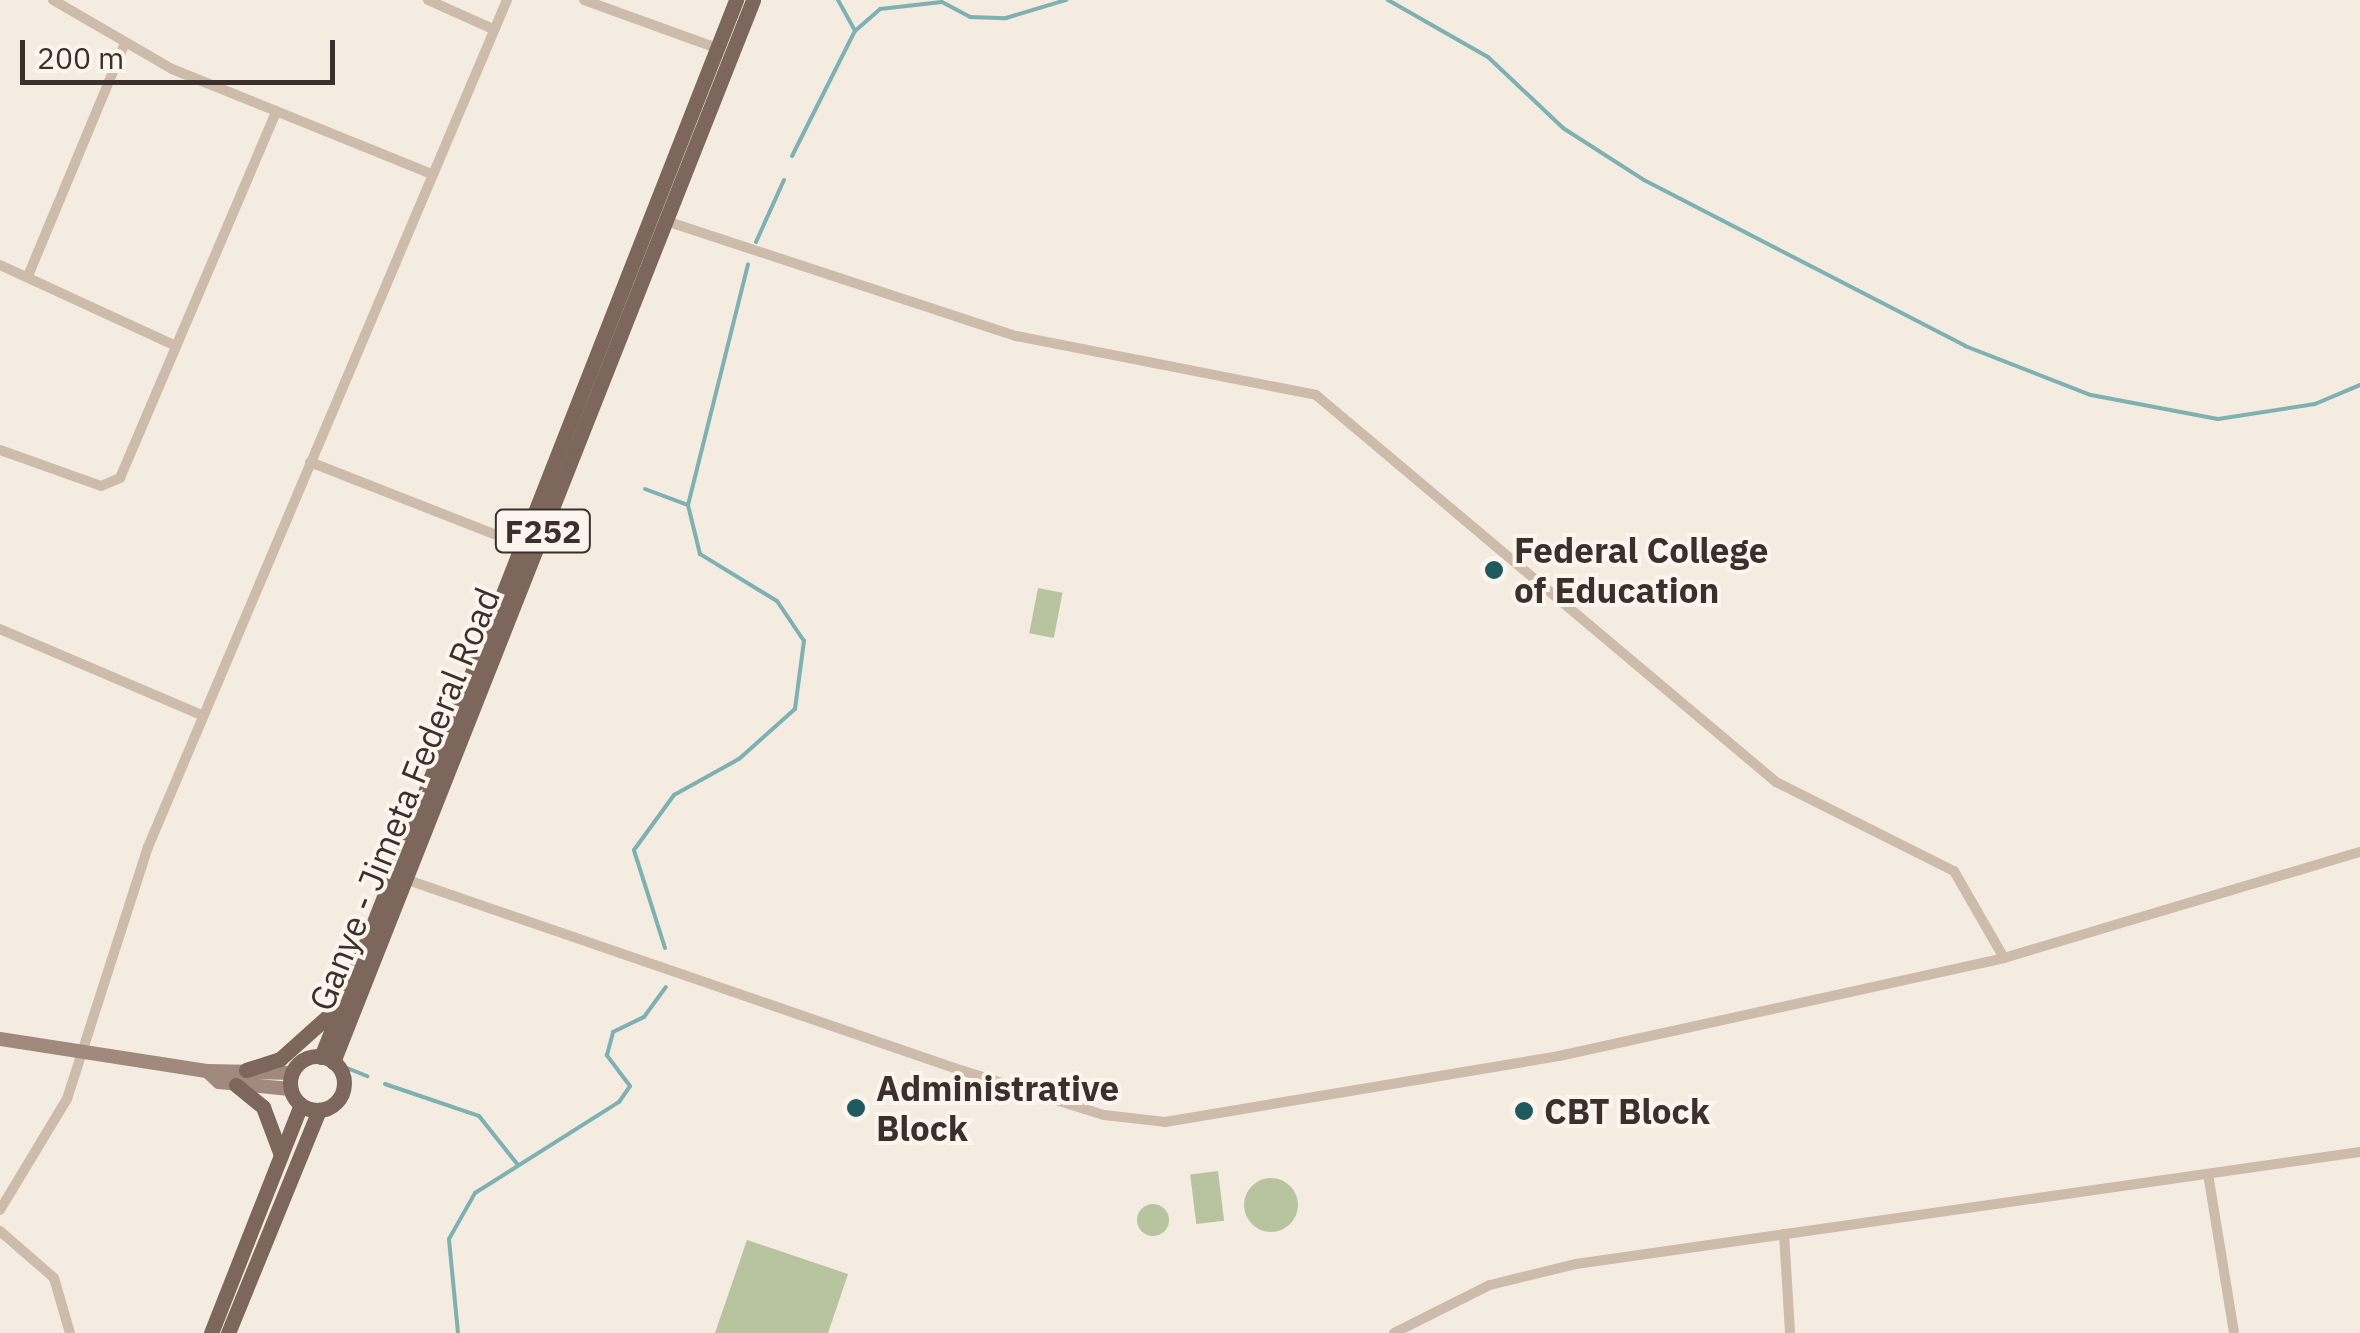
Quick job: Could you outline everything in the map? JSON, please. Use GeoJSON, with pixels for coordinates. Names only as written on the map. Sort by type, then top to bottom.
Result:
{"type":"FeatureCollection","features":[{"type":"Feature","properties":{"kind":"main road","name":"Ganye - Jimeta Federal Road"},"geometry":{"type":"LineString","coordinates":[[327,1059],[666,221],[724,52],[736,0]]}},
{"type":"Feature","properties":{"kind":"main road","name":"Ganye - Jimeta Federal Road"},"geometry":{"type":"LineString","coordinates":[[327,1059],[340,1005],[399,877],[522,545],[724,52],[753,0]]}},
{"type":"Feature","properties":{"kind":"main road"},"geometry":{"type":"LineString","coordinates":[[246,1070],[280,1058],[340,1005]]}},
{"type":"Feature","properties":{"kind":"main road"},"geometry":{"type":"LineString","coordinates":[[0,1040],[82,1048],[207,1071],[246,1070],[291,1081]]}},
{"type":"Feature","properties":{"kind":"main road"},"geometry":{"type":"LineString","coordinates":[[228,1333],[319,1110],[343,1090],[327,1059],[291,1081],[236,1084]]}},
{"type":"Feature","properties":{"kind":"main road"},"geometry":{"type":"LineString","coordinates":[[207,1071],[236,1084],[270,1120],[281,1155]]}},
{"type":"Feature","properties":{"kind":"main road"},"geometry":{"type":"LineString","coordinates":[[212,1333],[301,1105],[291,1081]]}},
{"type":"Feature","properties":{"kind":"main road"},"geometry":{"type":"LineString","coordinates":[[301,1105],[319,1110]]}},
{"type":"Feature","properties":{"kind":"street"},"geometry":{"type":"LineString","coordinates":[[53,0],[124,45],[276,113],[430,173]]}},
{"type":"Feature","properties":{"kind":"street"},"geometry":{"type":"LineString","coordinates":[[428,0],[491,28]]}},
{"type":"Feature","properties":{"kind":"street"},"geometry":{"type":"LineString","coordinates":[[0,1210],[45,1146],[82,1048],[112,936],[491,28],[508,0]]}},
{"type":"Feature","properties":{"kind":"street"},"geometry":{"type":"LineString","coordinates":[[584,0],[724,52]]}},
{"type":"Feature","properties":{"kind":"street"},"geometry":{"type":"LineString","coordinates":[[28,276],[124,45]]}},
{"type":"Feature","properties":{"kind":"street"},"geometry":{"type":"LineString","coordinates":[[0,450],[112,486],[276,113]]}},
{"type":"Feature","properties":{"kind":"street"},"geometry":{"type":"LineString","coordinates":[[666,221],[1016,336],[1316,395],[1776,782],[1954,871],[1975,894],[2004,958]]}},
{"type":"Feature","properties":{"kind":"street"},"geometry":{"type":"LineString","coordinates":[[0,265],[172,344]]}},
{"type":"Feature","properties":{"kind":"street"},"geometry":{"type":"LineString","coordinates":[[310,462],[522,545]]}},
{"type":"Feature","properties":{"kind":"street"},"geometry":{"type":"LineString","coordinates":[[0,629],[202,715]]}},
{"type":"Feature","properties":{"kind":"street"},"geometry":{"type":"LineString","coordinates":[[399,877],[954,1068],[1104,1115],[1165,1122],[1541,1059],[2004,958],[2360,852]]}},
{"type":"Feature","properties":{"kind":"street"},"geometry":{"type":"LineString","coordinates":[[1394,1333],[1490,1285],[1784,1234],[2360,1152]]}},
{"type":"Feature","properties":{"kind":"street"},"geometry":{"type":"LineString","coordinates":[[2208,1174],[2234,1333]]}},
{"type":"Feature","properties":{"kind":"street"},"geometry":{"type":"LineString","coordinates":[[0,1231],[54,1278],[70,1333]]}},
{"type":"Feature","properties":{"kind":"street"},"geometry":{"type":"LineString","coordinates":[[1784,1234],[1790,1333]]}},
{"type":"Feature","properties":{"kind":"green space"},"geometry":{"type":"Polygon","coordinates":[[[1038,588],[1063,593],[1054,638],[1029,633],[1038,588]]]}},
{"type":"Feature","properties":{"kind":"green space"},"geometry":{"type":"Polygon","coordinates":[[[1218,1171],[1224,1221],[1196,1224],[1190,1174],[1218,1171]]]}},
{"type":"Feature","properties":{"kind":"green space"},"geometry":{"type":"Polygon","coordinates":[[[1271,1178],[1290,1186],[1298,1205],[1290,1224],[1271,1232],[1252,1224],[1244,1205],[1252,1186],[1271,1178]]]}},
{"type":"Feature","properties":{"kind":"green space"},"geometry":{"type":"Polygon","coordinates":[[[1153,1204],[1165,1208],[1169,1220],[1165,1232],[1153,1236],[1141,1232],[1137,1220],[1141,1208],[1153,1204]]]}},
{"type":"Feature","properties":{"kind":"green space"},"geometry":{"type":"Polygon","coordinates":[[[747,1240],[848,1274],[828,1333],[715,1333],[747,1240]]]}},
{"type":"Feature","properties":{"kind":"waterway"},"geometry":{"type":"LineString","coordinates":[[838,0],[855,31]]}},
{"type":"Feature","properties":{"kind":"waterway"},"geometry":{"type":"LineString","coordinates":[[792,156],[855,31],[880,9],[942,2],[970,17],[1006,18],[1066,0]]}},
{"type":"Feature","properties":{"kind":"waterway"},"geometry":{"type":"LineString","coordinates":[[1388,0],[1488,57],[1563,128],[1644,180],[1965,346],[2091,395],[2218,419],[2315,404],[2360,385]]}},
{"type":"Feature","properties":{"kind":"waterway"},"geometry":{"type":"LineString","coordinates":[[756,242],[784,180]]}},
{"type":"Feature","properties":{"kind":"waterway"},"geometry":{"type":"LineString","coordinates":[[665,948],[634,850],[674,795],[739,759],[795,709],[804,641],[777,601],[700,554],[688,505],[748,264]]}},
{"type":"Feature","properties":{"kind":"waterway"},"geometry":{"type":"LineString","coordinates":[[645,489],[688,505]]}},
{"type":"Feature","properties":{"kind":"waterway"},"geometry":{"type":"LineString","coordinates":[[458,1333],[449,1239],[475,1193],[619,1102],[630,1086],[607,1055],[613,1032],[644,1017],[666,987]]}},
{"type":"Feature","properties":{"kind":"waterway"},"geometry":{"type":"LineString","coordinates":[[347,1068],[367,1076]]}},
{"type":"Feature","properties":{"kind":"waterway"},"geometry":{"type":"LineString","coordinates":[[385,1084],[479,1116],[518,1165]]}},
{"type":"Feature","properties":{"kind":"place","name":"Federal College of Education"},"geometry":{"type":"Point","coordinates":[1494,570]}},
{"type":"Feature","properties":{"kind":"place","name":"Administrative Block"},"geometry":{"type":"Point","coordinates":[856,1108]}},
{"type":"Feature","properties":{"kind":"place","name":"CBT Block"},"geometry":{"type":"Point","coordinates":[1524,1111]}}]}
